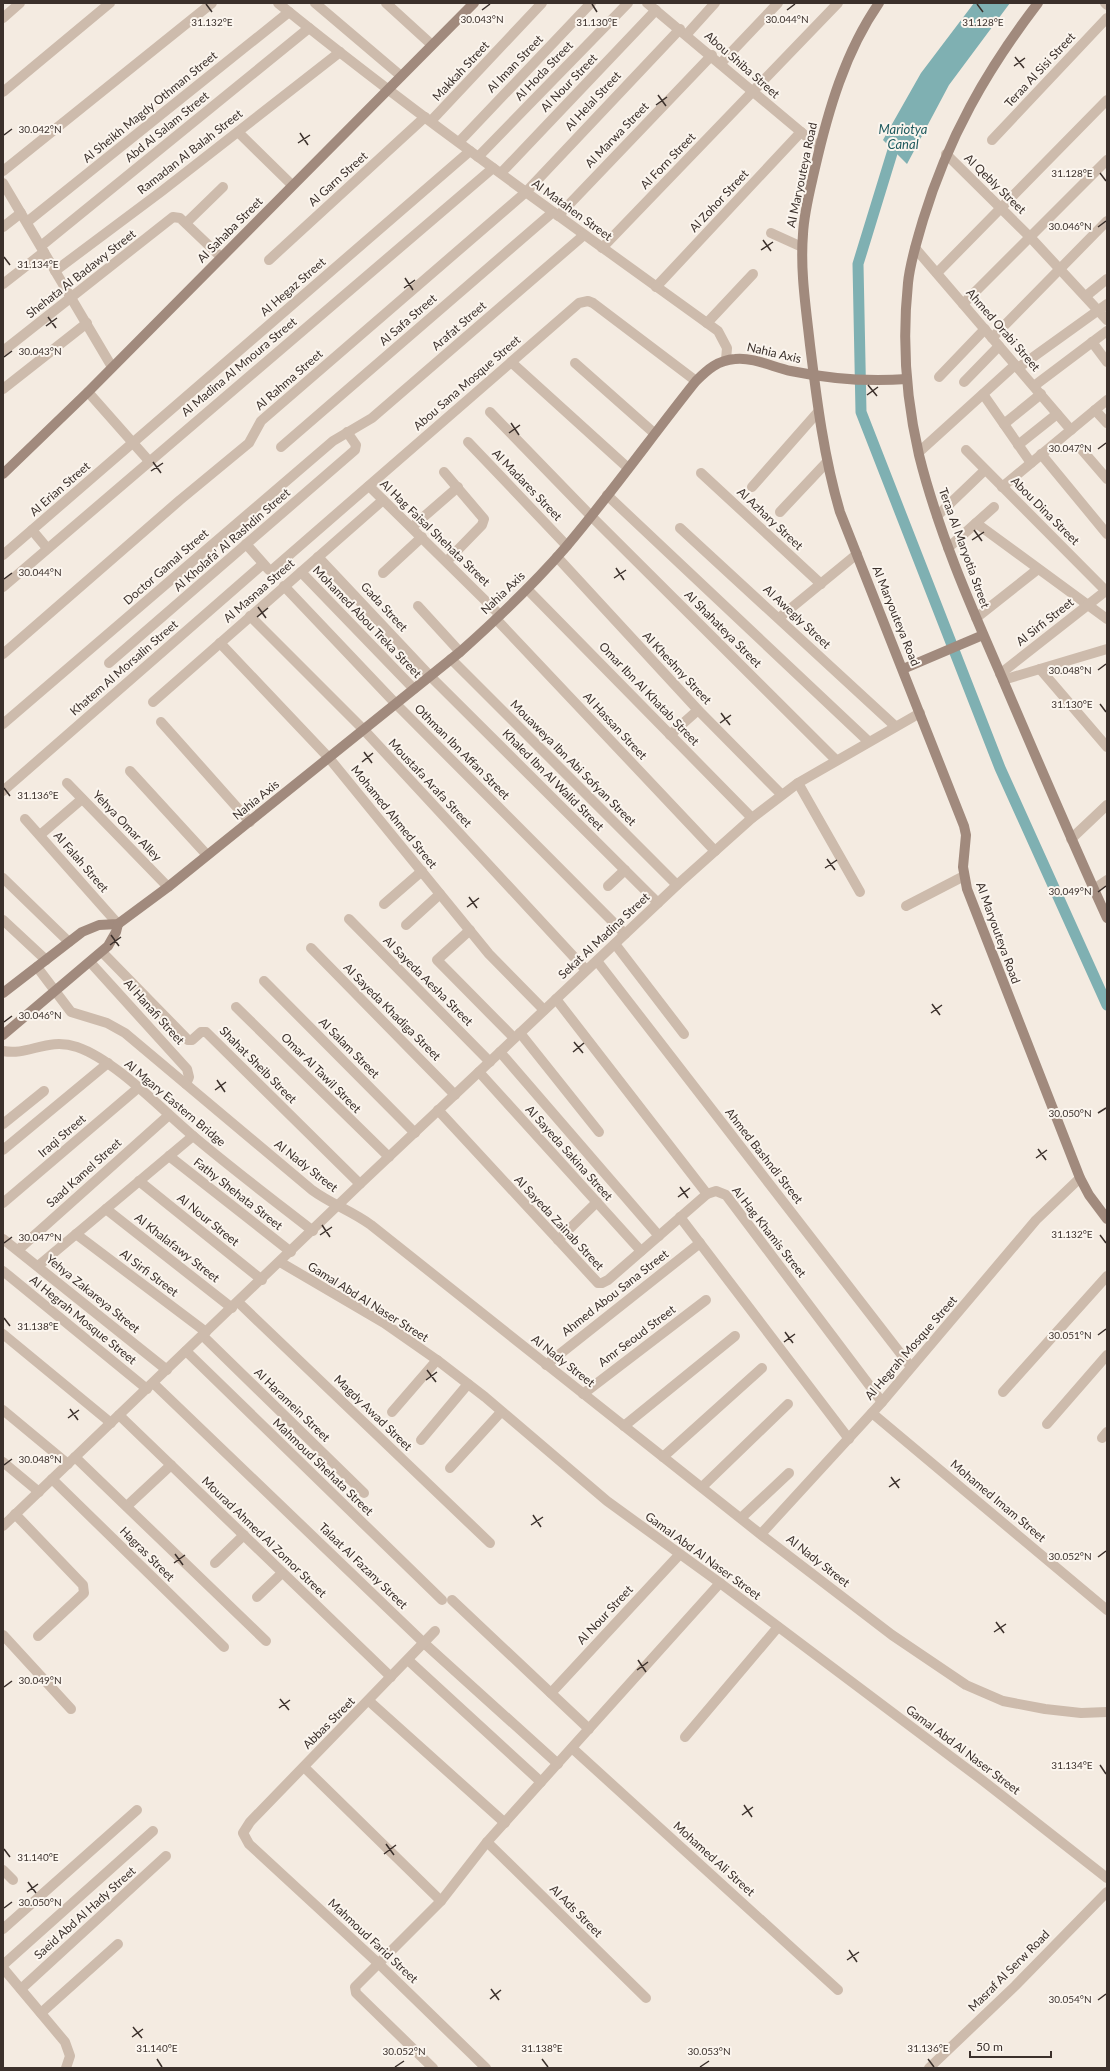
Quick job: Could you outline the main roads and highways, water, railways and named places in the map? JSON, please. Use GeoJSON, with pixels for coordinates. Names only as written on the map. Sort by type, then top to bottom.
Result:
{"type":"FeatureCollection","features":[{"type":"Feature","properties":{"kind":"main road","name":"Al Sahaba Street"},"geometry":{"type":"LineString","coordinates":[[3,474],[88,392],[474,3]]}},
{"type":"Feature","properties":{"kind":"main road","name":"Al Maryouteya Road"},"geometry":{"type":"LineString","coordinates":[[880,3],[859,36],[843,72],[828,114],[809,193],[802,247],[802,270],[818,412],[827,462],[840,512],[964,826],[966,835],[963,867],[970,897],[1080,1178],[1089,1195],[1107,1219]]}},
{"type":"Feature","properties":{"kind":"main road","name":"Teraa Al Maryotia Street"},"geometry":{"type":"LineString","coordinates":[[1038,3],[1012,37],[987,75],[965,114],[946,154],[915,248],[908,288],[905,331],[907,379],[919,452],[937,516],[948,548],[1001,677],[1107,918]]}},
{"type":"Feature","properties":{"kind":"main road","name":"Nahia Axis"},"geometry":{"type":"LineString","coordinates":[[118,924],[168,887],[414,690],[451,660],[498,617],[527,589],[567,546],[654,433],[696,381],[713,365],[726,360],[746,359],[814,375],[858,380],[907,379]]}},
{"type":"Feature","properties":{"kind":"main road"},"geometry":{"type":"LineString","coordinates":[[903,669],[983,635]]}},
{"type":"Feature","properties":{"kind":"main road"},"geometry":{"type":"LineString","coordinates":[[3,993],[69,942],[90,928],[104,924],[118,924],[113,939],[102,952],[3,1035]]}},
{"type":"Feature","properties":{"kind":"water","name":"Mariotya Canal"},"geometry":{"type":"Polygon","coordinates":[[[974,3],[1010,3],[949,85],[907,164],[883,140],[921,73],[974,3]]]}},
{"type":"Feature","properties":{"kind":"waterway"},"geometry":{"type":"LineString","coordinates":[[893,150],[858,264],[861,412],[1000,768],[1107,1005]]}}]}
